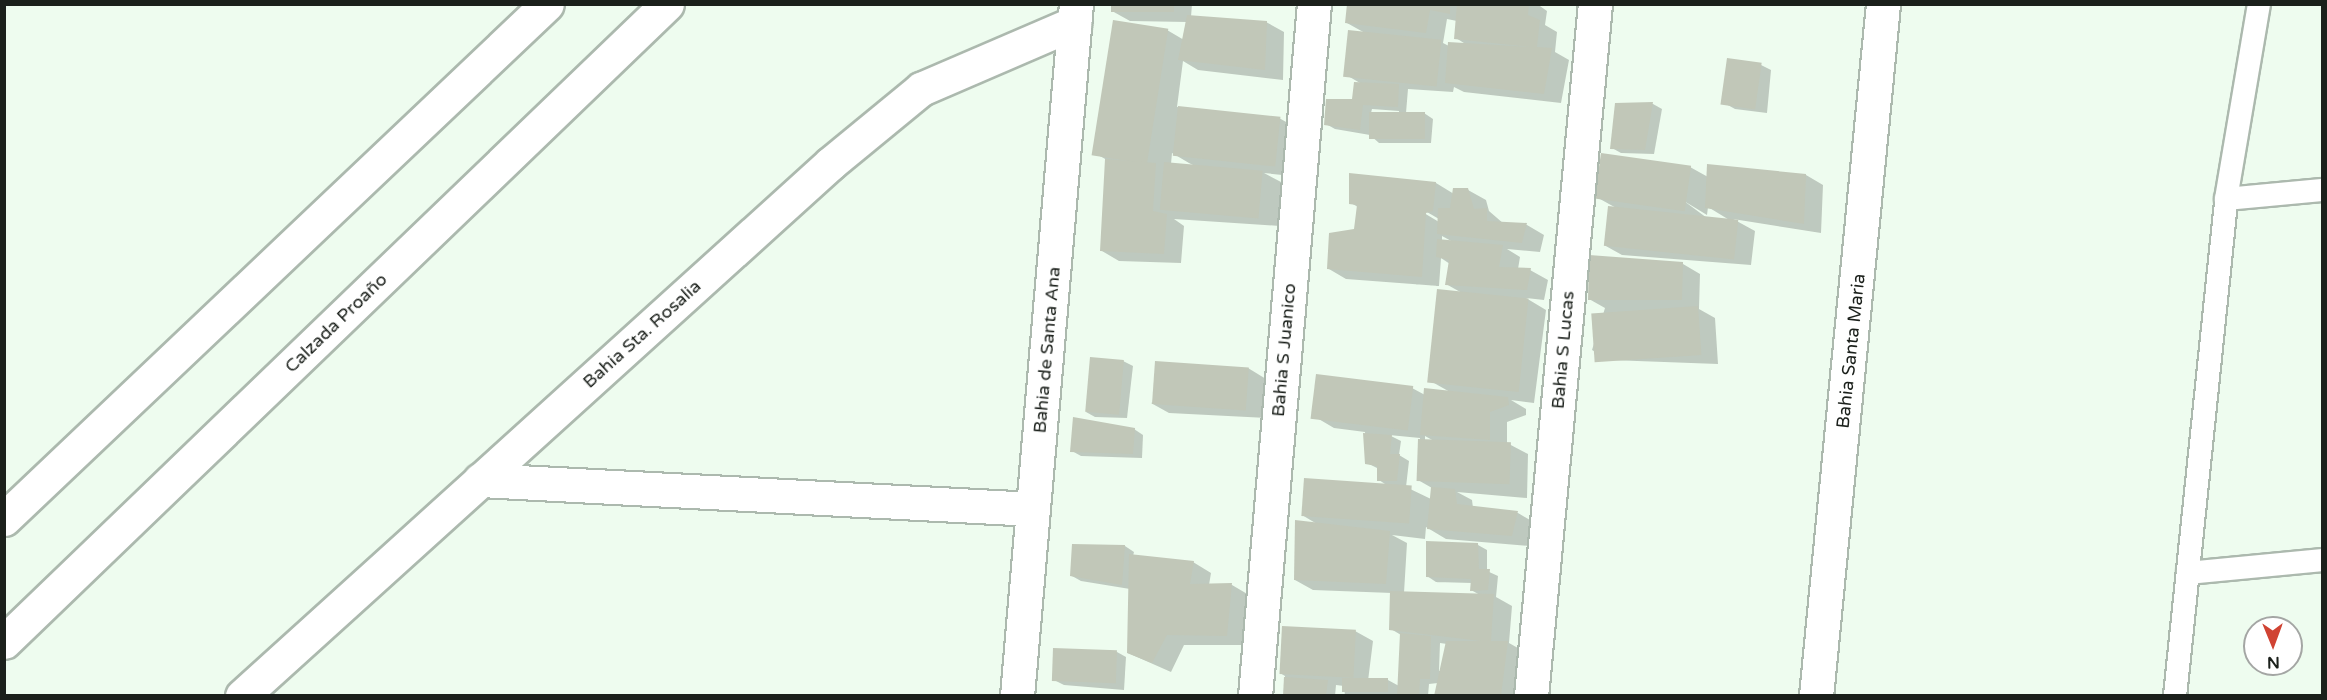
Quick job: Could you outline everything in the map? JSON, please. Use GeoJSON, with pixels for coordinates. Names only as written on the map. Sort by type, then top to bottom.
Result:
{"type":"FeatureCollection","features":[{"type":"Feature","properties":{"kind":"street"},"geometry":{"type":"LineString","coordinates":[[4,519],[546,4]]}},
{"type":"Feature","properties":{"kind":"street","name":"Calzada Proaño"},"geometry":{"type":"LineString","coordinates":[[8,633],[667,4]]}},
{"type":"Feature","properties":{"kind":"street","name":"Bahia S Juanico"},"geometry":{"type":"LineString","coordinates":[[1254,696],[1314,4]]}},
{"type":"Feature","properties":{"kind":"street","name":"Bahia S Lucas"},"geometry":{"type":"LineString","coordinates":[[1531,696],[1595,4]]}},
{"type":"Feature","properties":{"kind":"street","name":"Bahia Santa Maria"},"geometry":{"type":"LineString","coordinates":[[1816,696],[1884,6]]}},
{"type":"Feature","properties":{"kind":"street","name":"Bahia Sta. Rosalia"},"geometry":{"type":"LineString","coordinates":[[242,696],[831,163],[921,89],[1075,14]]}},
{"type":"Feature","properties":{"kind":"street","name":"Bahia de Santa Ana"},"geometry":{"type":"LineString","coordinates":[[1017,696],[1075,14]]}},
{"type":"Feature","properties":{"kind":"street"},"geometry":{"type":"LineString","coordinates":[[480,480],[1033,508]]}},
{"type":"Feature","properties":{"kind":"lane"},"geometry":{"type":"LineString","coordinates":[[2175,696],[2226,199],[2259,4]]}},
{"type":"Feature","properties":{"kind":"lane"},"geometry":{"type":"LineString","coordinates":[[2226,199],[2322,190]]}},
{"type":"Feature","properties":{"kind":"lane"},"geometry":{"type":"LineString","coordinates":[[2188,573],[2322,560]]}},
{"type":"Feature","properties":{"kind":"building"},"geometry":{"type":"Polygon","coordinates":[[[1111,4],[1174,4],[1174,12],[1111,12],[1111,4]]]}},
{"type":"Feature","properties":{"kind":"building"},"geometry":{"type":"Polygon","coordinates":[[[1347,4],[1450,4],[1450,14],[1430,10],[1426,33],[1345,23],[1347,4]]]}},
{"type":"Feature","properties":{"kind":"building"},"geometry":{"type":"Polygon","coordinates":[[[1457,4],[1529,4],[1528,15],[1540,20],[1537,47],[1552,48],[1544,94],[1445,83],[1448,42],[1532,47],[1454,39],[1457,4]]]}},
{"type":"Feature","properties":{"kind":"building"},"geometry":{"type":"Polygon","coordinates":[[[1187,15],[1267,21],[1265,70],[1178,60],[1187,15]]]}},
{"type":"Feature","properties":{"kind":"building"},"geometry":{"type":"Polygon","coordinates":[[[1113,20],[1168,29],[1147,164],[1092,155],[1113,20]]]}},
{"type":"Feature","properties":{"kind":"building"},"geometry":{"type":"Polygon","coordinates":[[[1348,30],[1441,40],[1437,87],[1343,77],[1348,30]]]}},
{"type":"Feature","properties":{"kind":"building"},"geometry":{"type":"Polygon","coordinates":[[[1727,58],[1762,63],[1755,109],[1720,105],[1727,58]]]}},
{"type":"Feature","properties":{"kind":"building"},"geometry":{"type":"Polygon","coordinates":[[[1354,82],[1399,84],[1398,107],[1363,105],[1360,130],[1324,125],[1326,99],[1352,99],[1354,82]]]}},
{"type":"Feature","properties":{"kind":"building"},"geometry":{"type":"Polygon","coordinates":[[[1653,102],[1645,150],[1610,149],[1615,103],[1653,102]]]}},
{"type":"Feature","properties":{"kind":"building"},"geometry":{"type":"Polygon","coordinates":[[[1178,106],[1280,117],[1275,166],[1173,156],[1178,106]]]}},
{"type":"Feature","properties":{"kind":"building"},"geometry":{"type":"Polygon","coordinates":[[[1369,112],[1425,112],[1425,139],[1369,139],[1369,112]]]}},
{"type":"Feature","properties":{"kind":"building"},"geometry":{"type":"Polygon","coordinates":[[[1601,153],[1691,166],[1685,211],[1595,199],[1601,153]]]}},
{"type":"Feature","properties":{"kind":"building"},"geometry":{"type":"Polygon","coordinates":[[[1105,159],[1156,163],[1153,211],[1167,214],[1164,254],[1100,251],[1105,159]]]}},
{"type":"Feature","properties":{"kind":"building"},"geometry":{"type":"Polygon","coordinates":[[[1164,162],[1263,171],[1258,218],[1160,210],[1164,162]]]}},
{"type":"Feature","properties":{"kind":"building"},"geometry":{"type":"Polygon","coordinates":[[[1707,164],[1806,174],[1804,224],[1705,208],[1707,164]]]}},
{"type":"Feature","properties":{"kind":"building"},"geometry":{"type":"Polygon","coordinates":[[[1349,173],[1436,182],[1433,211],[1426,213],[1422,277],[1327,269],[1329,233],[1354,229],[1357,205],[1349,204],[1349,173]]]}},
{"type":"Feature","properties":{"kind":"building"},"geometry":{"type":"Polygon","coordinates":[[[1453,188],[1468,188],[1474,209],[1487,208],[1487,221],[1527,223],[1522,243],[1437,234],[1438,208],[1450,208],[1453,188]]]}},
{"type":"Feature","properties":{"kind":"building"},"geometry":{"type":"Polygon","coordinates":[[[1608,206],[1738,220],[1734,259],[1604,246],[1608,206]]]}},
{"type":"Feature","properties":{"kind":"building"},"geometry":{"type":"Polygon","coordinates":[[[1437,239],[1503,245],[1499,267],[1531,268],[1527,290],[1445,285],[1449,260],[1436,257],[1437,239]]]}},
{"type":"Feature","properties":{"kind":"building"},"geometry":{"type":"Polygon","coordinates":[[[1589,255],[1683,262],[1682,300],[1588,300],[1589,255]]]}},
{"type":"Feature","properties":{"kind":"building"},"geometry":{"type":"Polygon","coordinates":[[[1437,289],[1528,299],[1519,392],[1427,382],[1437,289]]]}},
{"type":"Feature","properties":{"kind":"building"},"geometry":{"type":"Polygon","coordinates":[[[1698,306],[1701,355],[1595,362],[1591,313],[1698,306]]]}},
{"type":"Feature","properties":{"kind":"building"},"geometry":{"type":"Polygon","coordinates":[[[1090,357],[1124,360],[1119,415],[1085,412],[1090,357]]]}},
{"type":"Feature","properties":{"kind":"building"},"geometry":{"type":"Polygon","coordinates":[[[1155,361],[1249,368],[1246,410],[1152,404],[1155,361]]]}},
{"type":"Feature","properties":{"kind":"building"},"geometry":{"type":"Polygon","coordinates":[[[1316,374],[1413,386],[1408,431],[1311,419],[1316,374]]]}},
{"type":"Feature","properties":{"kind":"building"},"geometry":{"type":"Polygon","coordinates":[[[1424,388],[1508,397],[1509,405],[1490,412],[1490,440],[1420,435],[1424,388]]]}},
{"type":"Feature","properties":{"kind":"building"},"geometry":{"type":"Polygon","coordinates":[[[1073,417],[1135,428],[1133,454],[1070,452],[1073,417]]]}},
{"type":"Feature","properties":{"kind":"building"},"geometry":{"type":"Polygon","coordinates":[[[1363,433],[1392,435],[1390,454],[1400,454],[1397,481],[1377,481],[1377,466],[1365,464],[1363,433]]]}},
{"type":"Feature","properties":{"kind":"building"},"geometry":{"type":"Polygon","coordinates":[[[1418,439],[1511,442],[1509,484],[1417,481],[1418,439]]]}},
{"type":"Feature","properties":{"kind":"building"},"geometry":{"type":"Polygon","coordinates":[[[1304,478],[1412,486],[1409,523],[1301,516],[1304,478]]]}},
{"type":"Feature","properties":{"kind":"building"},"geometry":{"type":"Polygon","coordinates":[[[1431,487],[1455,489],[1457,504],[1518,511],[1512,536],[1427,529],[1431,487]]]}},
{"type":"Feature","properties":{"kind":"building"},"geometry":{"type":"Polygon","coordinates":[[[1295,520],[1390,531],[1386,584],[1294,580],[1295,520]]]}},
{"type":"Feature","properties":{"kind":"building"},"geometry":{"type":"Polygon","coordinates":[[[1426,541],[1478,543],[1479,569],[1490,569],[1488,590],[1470,591],[1471,579],[1426,577],[1426,541]]]}},
{"type":"Feature","properties":{"kind":"building"},"geometry":{"type":"Polygon","coordinates":[[[1072,544],[1125,545],[1122,585],[1070,576],[1072,544]]]}},
{"type":"Feature","properties":{"kind":"building"},"geometry":{"type":"Polygon","coordinates":[[[1129,554],[1194,561],[1190,584],[1232,583],[1227,636],[1167,635],[1152,663],[1127,653],[1129,554]]]}},
{"type":"Feature","properties":{"kind":"building"},"geometry":{"type":"Polygon","coordinates":[[[1390,591],[1494,594],[1491,641],[1508,641],[1501,696],[1434,696],[1446,641],[1481,641],[1389,630],[1390,591]]]}},
{"type":"Feature","properties":{"kind":"building"},"geometry":{"type":"Polygon","coordinates":[[[1282,626],[1356,630],[1353,678],[1279,674],[1282,626]]]}},
{"type":"Feature","properties":{"kind":"building"},"geometry":{"type":"Polygon","coordinates":[[[1400,633],[1431,636],[1430,679],[1420,679],[1419,696],[1397,696],[1400,633]]]}},
{"type":"Feature","properties":{"kind":"building"},"geometry":{"type":"Polygon","coordinates":[[[1053,648],[1117,650],[1116,683],[1052,681],[1053,648]]]}},
{"type":"Feature","properties":{"kind":"building"},"geometry":{"type":"Polygon","coordinates":[[[1284,677],[1328,680],[1326,696],[1283,696],[1284,677]]]}},
{"type":"Feature","properties":{"kind":"building"},"geometry":{"type":"Polygon","coordinates":[[[1342,678],[1388,678],[1388,692],[1342,692],[1342,678]]]}}]}
